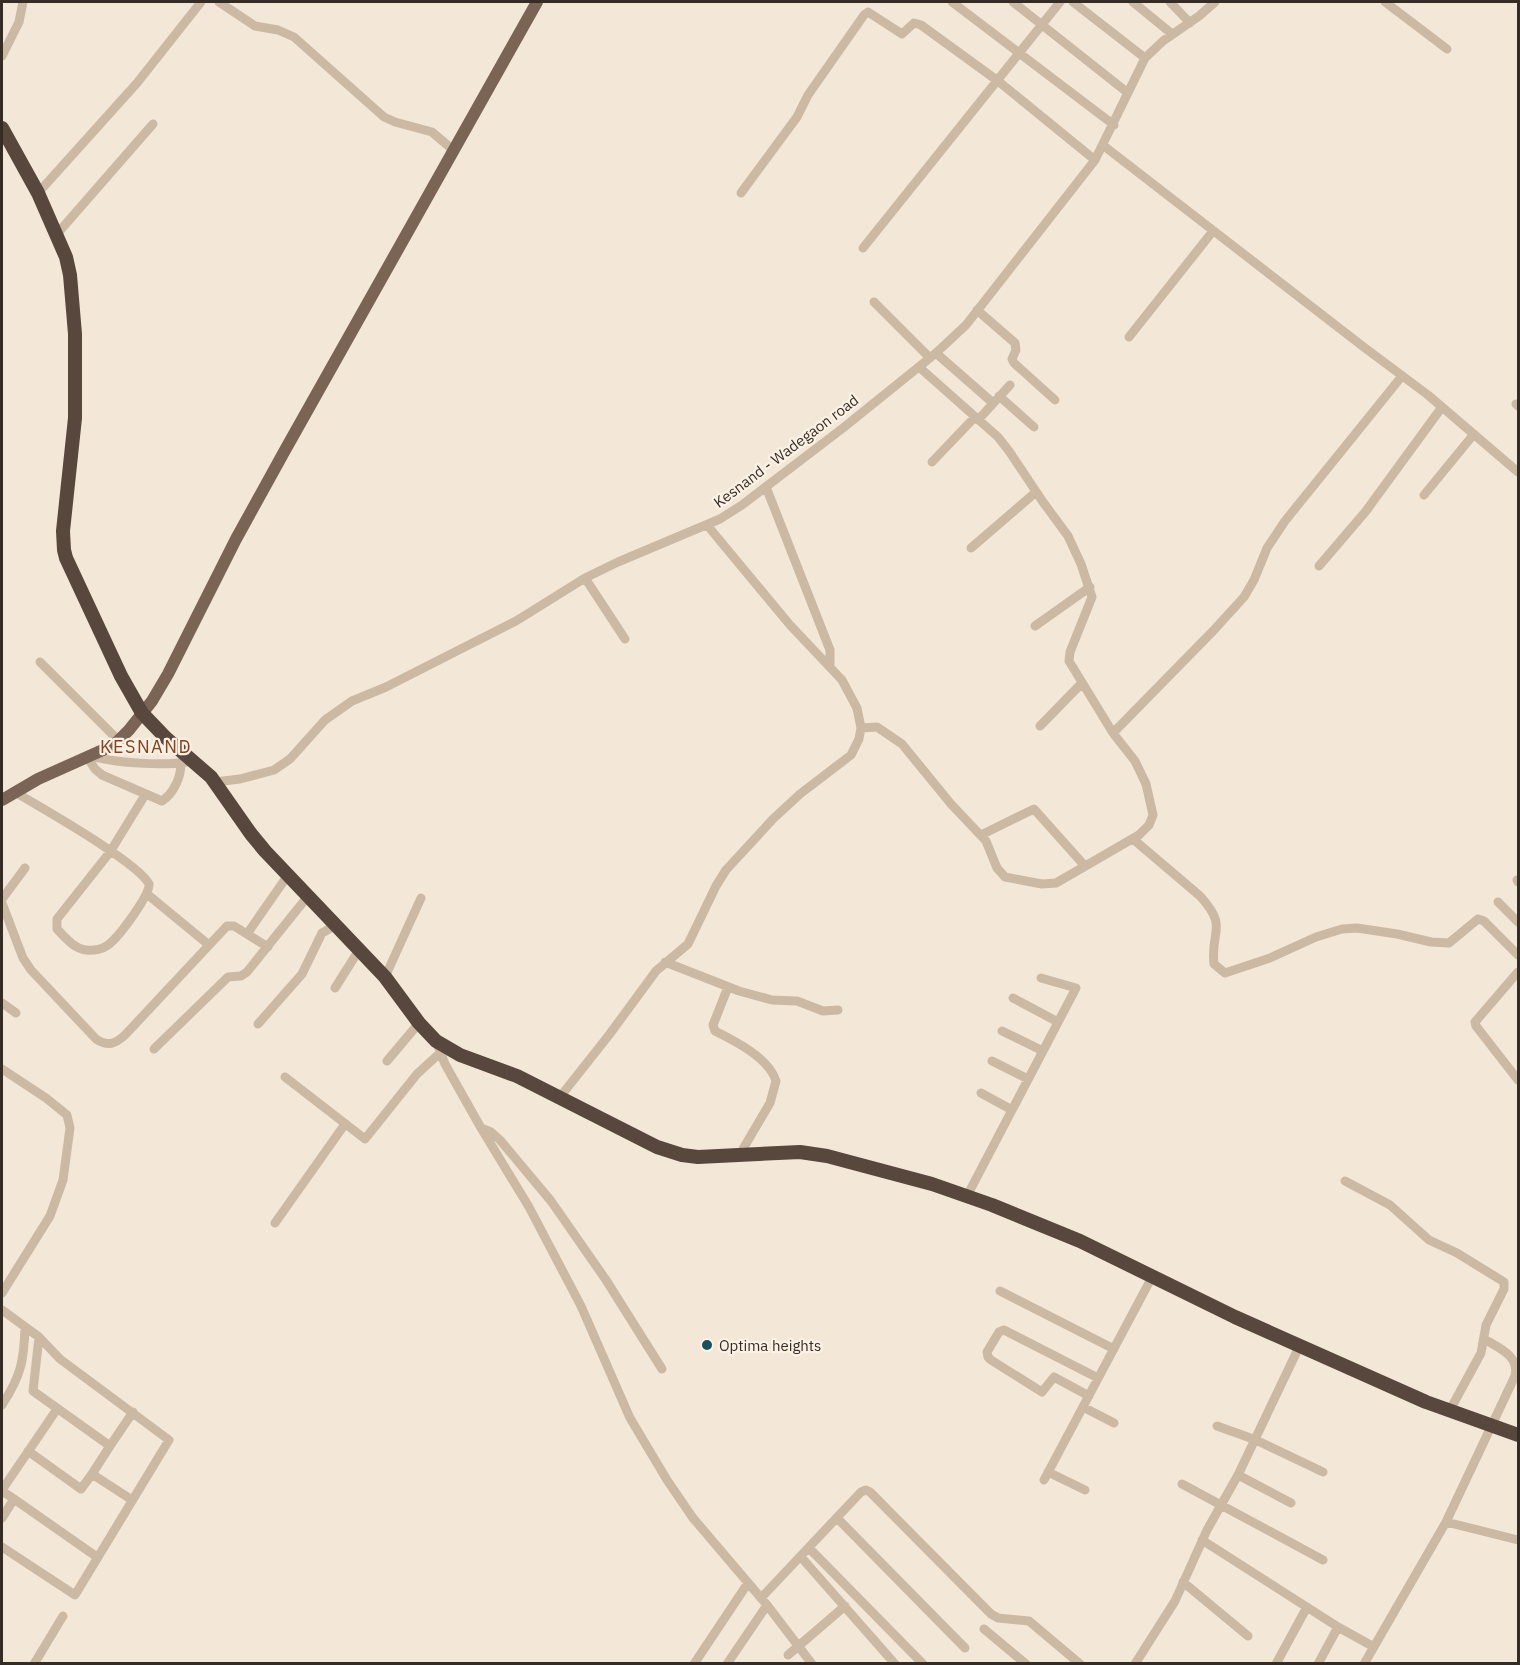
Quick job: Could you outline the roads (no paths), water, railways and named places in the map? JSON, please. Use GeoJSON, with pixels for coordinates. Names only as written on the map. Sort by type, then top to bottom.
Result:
{"type":"FeatureCollection","features":[{"type":"Feature","properties":{"kind":"highway"},"geometry":{"type":"LineString","coordinates":[[3,134],[38,193],[66,257],[70,275],[76,375],[75,418],[64,514],[63,550],[112,657],[142,713],[187,762],[215,783],[250,834],[385,977],[438,1047],[517,1076],[670,1152],[698,1157],[800,1152],[827,1155],[967,1196],[1080,1240],[1235,1317],[1426,1402],[1518,1436]]}},
{"type":"Feature","properties":{"kind":"main road"},"geometry":{"type":"LineString","coordinates":[[6,796],[38,779],[109,749],[119,741],[142,713],[168,674],[257,501],[537,2]]}},
{"type":"Feature","properties":{"kind":"street"},"geometry":{"type":"LineString","coordinates":[[2,56],[19,22],[23,2]]}},
{"type":"Feature","properties":{"kind":"street"},"geometry":{"type":"LineString","coordinates":[[38,193],[137,83],[201,2]]}},
{"type":"Feature","properties":{"kind":"street"},"geometry":{"type":"LineString","coordinates":[[219,2],[255,26],[283,32],[294,37],[384,117],[432,132],[453,150]]}},
{"type":"Feature","properties":{"kind":"street"},"geometry":{"type":"LineString","coordinates":[[952,2],[1114,125]]}},
{"type":"Feature","properties":{"kind":"street"},"geometry":{"type":"LineString","coordinates":[[1013,2],[1128,93]]}},
{"type":"Feature","properties":{"kind":"street"},"geometry":{"type":"LineString","coordinates":[[863,248],[1060,2]]}},
{"type":"Feature","properties":{"kind":"street"},"geometry":{"type":"LineString","coordinates":[[1073,2],[1145,58]]}},
{"type":"Feature","properties":{"kind":"street"},"geometry":{"type":"LineString","coordinates":[[1133,2],[1172,34]]}},
{"type":"Feature","properties":{"kind":"street"},"geometry":{"type":"LineString","coordinates":[[1170,2],[1190,23]]}},
{"type":"Feature","properties":{"kind":"street","name":"Kesnand - Wadegaon road"},"geometry":{"type":"LineString","coordinates":[[215,783],[274,770],[290,759],[318,727],[337,710],[516,621],[585,578],[707,525],[742,506],[843,428],[933,356],[966,325],[1095,160],[1104,146],[1145,58],[1154,47],[1190,23],[1215,2]]}},
{"type":"Feature","properties":{"kind":"street"},"geometry":{"type":"LineString","coordinates":[[1385,2],[1447,50]]}},
{"type":"Feature","properties":{"kind":"street"},"geometry":{"type":"LineString","coordinates":[[741,193],[797,117],[808,95],[868,12],[902,34],[914,23],[918,23],[998,81],[1095,160]]}},
{"type":"Feature","properties":{"kind":"street"},"geometry":{"type":"LineString","coordinates":[[57,234],[153,124]]}},
{"type":"Feature","properties":{"kind":"street"},"geometry":{"type":"LineString","coordinates":[[1104,146],[1516,465]]}},
{"type":"Feature","properties":{"kind":"street"},"geometry":{"type":"LineString","coordinates":[[1129,337],[1213,231]]}},
{"type":"Feature","properties":{"kind":"street"},"geometry":{"type":"LineString","coordinates":[[874,302],[933,356],[1034,427]]}},
{"type":"Feature","properties":{"kind":"street"},"geometry":{"type":"LineString","coordinates":[[977,310],[1015,343],[1016,348],[1012,359],[1014,363],[1055,400]]}},
{"type":"Feature","properties":{"kind":"street"},"geometry":{"type":"LineString","coordinates":[[861,728],[877,727],[897,739],[951,804],[981,835],[989,846],[1000,873],[1010,879],[1050,884],[1133,839],[1149,825],[1153,815],[1140,769],[1113,733],[1070,663],[1069,657],[1091,600],[1090,587],[1068,536],[1004,445],[919,367]]}},
{"type":"Feature","properties":{"kind":"street"},"geometry":{"type":"LineString","coordinates":[[1113,733],[1244,597],[1268,548],[1285,521],[1402,376]]}},
{"type":"Feature","properties":{"kind":"street"},"geometry":{"type":"LineString","coordinates":[[932,462],[1010,385]]}},
{"type":"Feature","properties":{"kind":"street"},"geometry":{"type":"LineString","coordinates":[[1319,566],[1366,511],[1442,407]]}},
{"type":"Feature","properties":{"kind":"street"},"geometry":{"type":"LineString","coordinates":[[1424,495],[1474,434]]}},
{"type":"Feature","properties":{"kind":"street"},"geometry":{"type":"LineString","coordinates":[[766,487],[830,650],[830,665]]}},
{"type":"Feature","properties":{"kind":"street"},"geometry":{"type":"LineString","coordinates":[[971,548],[1036,492]]}},
{"type":"Feature","properties":{"kind":"street"},"geometry":{"type":"LineString","coordinates":[[560,1098],[656,971],[688,944],[726,870],[773,819],[800,794],[851,755],[856,747],[861,728],[857,708],[849,691],[830,665],[790,625],[707,525]]}},
{"type":"Feature","properties":{"kind":"street"},"geometry":{"type":"LineString","coordinates":[[585,578],[625,639]]}},
{"type":"Feature","properties":{"kind":"street"},"geometry":{"type":"LineString","coordinates":[[1035,626],[1090,587]]}},
{"type":"Feature","properties":{"kind":"street"},"geometry":{"type":"LineString","coordinates":[[40,662],[119,741]]}},
{"type":"Feature","properties":{"kind":"street"},"geometry":{"type":"LineString","coordinates":[[1040,726],[1082,683]]}},
{"type":"Feature","properties":{"kind":"street"},"geometry":{"type":"LineString","coordinates":[[89,757],[107,760],[187,762],[164,800],[145,795],[102,775],[95,769],[89,757]]}},
{"type":"Feature","properties":{"kind":"street"},"geometry":{"type":"LineString","coordinates":[[6,796],[110,852],[143,875],[149,884],[147,894],[117,936],[109,944],[97,950],[80,948],[57,929],[57,919],[110,852],[145,795]]}},
{"type":"Feature","properties":{"kind":"street"},"geometry":{"type":"LineString","coordinates":[[981,835],[1034,809],[1084,865]]}},
{"type":"Feature","properties":{"kind":"street"},"geometry":{"type":"LineString","coordinates":[[1133,839],[1209,905],[1217,925],[1214,964],[1225,973],[1270,958],[1316,937],[1342,929],[1357,928],[1445,944],[1452,942],[1478,920],[1484,921],[1518,955]]}},
{"type":"Feature","properties":{"kind":"street"},"geometry":{"type":"LineString","coordinates":[[24,867],[2,901],[18,949],[31,970],[96,1039],[107,1044],[117,1043],[227,926],[234,926],[268,947]]}},
{"type":"Feature","properties":{"kind":"street"},"geometry":{"type":"LineString","coordinates":[[248,934],[288,875]]}},
{"type":"Feature","properties":{"kind":"street"},"geometry":{"type":"LineString","coordinates":[[147,894],[209,945]]}},
{"type":"Feature","properties":{"kind":"street"},"geometry":{"type":"LineString","coordinates":[[154,1049],[228,977],[241,976],[248,972],[308,896]]}},
{"type":"Feature","properties":{"kind":"street"},"geometry":{"type":"LineString","coordinates":[[385,977],[421,898]]}},
{"type":"Feature","properties":{"kind":"street"},"geometry":{"type":"LineString","coordinates":[[1498,902],[1518,922]]}},
{"type":"Feature","properties":{"kind":"street"},"geometry":{"type":"LineString","coordinates":[[258,1024],[302,974],[322,933],[336,925]]}},
{"type":"Feature","properties":{"kind":"street"},"geometry":{"type":"LineString","coordinates":[[335,988],[359,950]]}},
{"type":"Feature","properties":{"kind":"street"},"geometry":{"type":"LineString","coordinates":[[665,962],[728,987],[772,1000],[802,1002],[823,1011],[838,1010]]}},
{"type":"Feature","properties":{"kind":"street"},"geometry":{"type":"LineString","coordinates":[[1518,972],[1475,1022],[1518,1080]]}},
{"type":"Feature","properties":{"kind":"street"},"geometry":{"type":"LineString","coordinates":[[967,1196],[1076,988],[1041,978]]}},
{"type":"Feature","properties":{"kind":"street"},"geometry":{"type":"LineString","coordinates":[[728,987],[713,1024],[715,1031],[749,1051],[769,1067],[776,1081],[770,1103],[740,1154]]}},
{"type":"Feature","properties":{"kind":"street"},"geometry":{"type":"LineString","coordinates":[[1013,998],[1058,1022]]}},
{"type":"Feature","properties":{"kind":"street"},"geometry":{"type":"LineString","coordinates":[[2,1003],[16,1013]]}},
{"type":"Feature","properties":{"kind":"street"},"geometry":{"type":"LineString","coordinates":[[387,1061],[419,1023]]}},
{"type":"Feature","properties":{"kind":"street"},"geometry":{"type":"LineString","coordinates":[[1002,1030],[1042,1051]]}},
{"type":"Feature","properties":{"kind":"street"},"geometry":{"type":"LineString","coordinates":[[285,1077],[364,1139],[438,1047],[481,1128],[529,1207],[581,1306],[630,1418],[667,1480],[693,1518],[800,1645],[812,1664]]}},
{"type":"Feature","properties":{"kind":"street"},"geometry":{"type":"LineString","coordinates":[[992,1061],[1028,1079]]}},
{"type":"Feature","properties":{"kind":"street"},"geometry":{"type":"LineString","coordinates":[[2,1069],[67,1115],[70,1128],[63,1180],[50,1216],[2,1293]]}},
{"type":"Feature","properties":{"kind":"street"},"geometry":{"type":"LineString","coordinates":[[981,1094],[1012,1110]]}},
{"type":"Feature","properties":{"kind":"street"},"geometry":{"type":"LineString","coordinates":[[275,1223],[345,1124]]}},
{"type":"Feature","properties":{"kind":"street"},"geometry":{"type":"LineString","coordinates":[[481,1128],[491,1132],[500,1140],[551,1201],[606,1280],[662,1369]]}},
{"type":"Feature","properties":{"kind":"street"},"geometry":{"type":"LineString","coordinates":[[1345,1181],[1396,1209],[1429,1240],[1457,1253],[1504,1282],[1504,1289],[1486,1325],[1481,1353],[1450,1410]]}},
{"type":"Feature","properties":{"kind":"street"},"geometry":{"type":"LineString","coordinates":[[1085,1490],[1046,1476],[1152,1277]]}},
{"type":"Feature","properties":{"kind":"street"},"geometry":{"type":"LineString","coordinates":[[1000,1291],[1114,1349]]}},
{"type":"Feature","properties":{"kind":"street"},"geometry":{"type":"LineString","coordinates":[[2,1310],[39,1337],[60,1359],[169,1440],[75,1595],[2,1547]]}},
{"type":"Feature","properties":{"kind":"street"},"geometry":{"type":"LineString","coordinates":[[2,1405],[14,1387],[23,1363],[25,1327]]}},
{"type":"Feature","properties":{"kind":"street"},"geometry":{"type":"LineString","coordinates":[[1089,1396],[1054,1377],[1042,1392],[988,1357],[987,1352],[999,1332],[1004,1330],[1098,1378]]}},
{"type":"Feature","properties":{"kind":"street"},"geometry":{"type":"LineString","coordinates":[[39,1337],[33,1391],[110,1446]]}},
{"type":"Feature","properties":{"kind":"street"},"geometry":{"type":"LineString","coordinates":[[1364,1664],[1446,1522],[1515,1376],[1517,1366],[1514,1359],[1484,1339]]}},
{"type":"Feature","properties":{"kind":"street"},"geometry":{"type":"LineString","coordinates":[[1135,1664],[1167,1616],[1202,1540],[1256,1440],[1300,1345]]}},
{"type":"Feature","properties":{"kind":"street"},"geometry":{"type":"LineString","coordinates":[[1083,1407],[1113,1423]]}},
{"type":"Feature","properties":{"kind":"street"},"geometry":{"type":"LineString","coordinates":[[57,1408],[2,1490],[97,1557]]}},
{"type":"Feature","properties":{"kind":"street"},"geometry":{"type":"LineString","coordinates":[[28,1451],[81,1489],[133,1413]]}},
{"type":"Feature","properties":{"kind":"street"},"geometry":{"type":"LineString","coordinates":[[1217,1426],[1256,1440],[1323,1472]]}},
{"type":"Feature","properties":{"kind":"street"},"geometry":{"type":"LineString","coordinates":[[92,1474],[132,1500]]}},
{"type":"Feature","properties":{"kind":"street"},"geometry":{"type":"LineString","coordinates":[[1238,1475],[1291,1503]]}},
{"type":"Feature","properties":{"kind":"street"},"geometry":{"type":"LineString","coordinates":[[1182,1484],[1323,1560]]}},
{"type":"Feature","properties":{"kind":"street"},"geometry":{"type":"LineString","coordinates":[[727,1664],[764,1601],[861,1492],[868,1491],[991,1614],[998,1618],[1029,1621],[1080,1664]]}},
{"type":"Feature","properties":{"kind":"street"},"geometry":{"type":"LineString","coordinates":[[2,1518],[14,1499]]}},
{"type":"Feature","properties":{"kind":"street"},"geometry":{"type":"LineString","coordinates":[[837,1518],[965,1648]]}},
{"type":"Feature","properties":{"kind":"street"},"geometry":{"type":"LineString","coordinates":[[1446,1522],[1518,1540]]}},
{"type":"Feature","properties":{"kind":"street"},"geometry":{"type":"LineString","coordinates":[[1202,1540],[1307,1608],[1374,1647]]}},
{"type":"Feature","properties":{"kind":"street"},"geometry":{"type":"LineString","coordinates":[[809,1548],[923,1664]]}},
{"type":"Feature","properties":{"kind":"street"},"geometry":{"type":"LineString","coordinates":[[801,1557],[895,1664]]}},
{"type":"Feature","properties":{"kind":"street"},"geometry":{"type":"LineString","coordinates":[[694,1664],[748,1582]]}},
{"type":"Feature","properties":{"kind":"street"},"geometry":{"type":"LineString","coordinates":[[1183,1582],[1248,1636]]}},
{"type":"Feature","properties":{"kind":"street"},"geometry":{"type":"LineString","coordinates":[[788,1655],[845,1606]]}},
{"type":"Feature","properties":{"kind":"street"},"geometry":{"type":"LineString","coordinates":[[1276,1664],[1307,1608]]}},
{"type":"Feature","properties":{"kind":"street"},"geometry":{"type":"LineString","coordinates":[[34,1664],[63,1616]]}},
{"type":"Feature","properties":{"kind":"street"},"geometry":{"type":"LineString","coordinates":[[1317,1664],[1338,1627]]}},
{"type":"Feature","properties":{"kind":"street"},"geometry":{"type":"LineString","coordinates":[[984,1629],[1026,1664]]}},
{"type":"Feature","properties":{"kind":"place","name":"Optima heights"},"geometry":{"type":"Point","coordinates":[707,1345]}},
{"type":"Feature","properties":{"kind":"district","name":"KESNAND"},"geometry":{"type":"Point","coordinates":[146,746]}}]}
